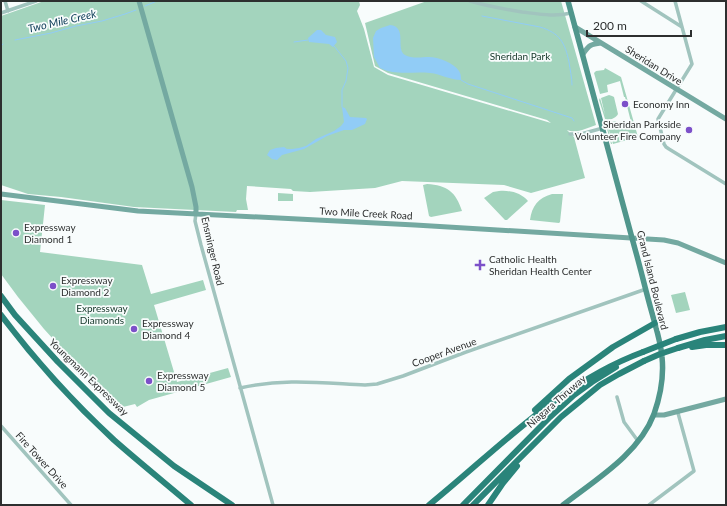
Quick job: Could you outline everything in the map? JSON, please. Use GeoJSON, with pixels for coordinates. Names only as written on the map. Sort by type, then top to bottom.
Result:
{"type":"FeatureCollection","features":[{"type":"Feature","properties":{"kind":"highway","name":"Youngmann Expressway"},"geometry":{"type":"LineString","coordinates":[[1,296],[58,362],[109,413],[174,466],[232,505]]}},
{"type":"Feature","properties":{"kind":"highway"},"geometry":{"type":"LineString","coordinates":[[1,315],[17,337],[46,370],[90,416],[135,458],[191,505]]}},
{"type":"Feature","properties":{"kind":"highway"},"geometry":{"type":"LineString","coordinates":[[508,437],[569,379],[613,347],[655,323]]}},
{"type":"Feature","properties":{"kind":"highway","name":"Niagara Thruway"},"geometry":{"type":"LineString","coordinates":[[463,505],[550,416],[574,395],[592,382],[643,352],[676,339],[700,332],[726,327]]}},
{"type":"Feature","properties":{"kind":"highway","name":"Niagara Thruway"},"geometry":{"type":"LineString","coordinates":[[473,505],[562,417],[600,385],[660,354],[705,340],[726,336]]}},
{"type":"Feature","properties":{"kind":"highway"},"geometry":{"type":"LineString","coordinates":[[678,348],[706,345],[726,345]]}},
{"type":"Feature","properties":{"kind":"highway"},"geometry":{"type":"LineString","coordinates":[[428,505],[542,409],[605,369],[626,358],[643,352]]}},
{"type":"Feature","properties":{"kind":"highway"},"geometry":{"type":"LineString","coordinates":[[489,504],[503,483],[542,437]]}},
{"type":"Feature","properties":{"kind":"highway"},"geometry":{"type":"LineString","coordinates":[[432,505],[442,494]]}},
{"type":"Feature","properties":{"kind":"main road"},"geometry":{"type":"LineString","coordinates":[[568,1],[575,27]]}},
{"type":"Feature","properties":{"kind":"main road","name":"Grand Island Boulevard"},"geometry":{"type":"LineString","coordinates":[[563,505],[612,467],[638,441],[654,415],[660,392],[662,368],[661,349],[655,323],[575,27]]}},
{"type":"Feature","properties":{"kind":"street"},"geometry":{"type":"LineString","coordinates":[[5,1],[8,11]]}},
{"type":"Feature","properties":{"kind":"street"},"geometry":{"type":"LineString","coordinates":[[1,13],[36,1]]}},
{"type":"Feature","properties":{"kind":"street","name":"Ensminger Road"},"geometry":{"type":"LineString","coordinates":[[139,1],[192,187],[196,207],[195,221],[201,245],[273,505]]}},
{"type":"Feature","properties":{"kind":"street"},"geometry":{"type":"LineString","coordinates":[[470,1],[498,8],[538,14],[555,16],[571,13]]}},
{"type":"Feature","properties":{"kind":"street"},"geometry":{"type":"LineString","coordinates":[[641,1],[682,27]]}},
{"type":"Feature","properties":{"kind":"street"},"geometry":{"type":"LineString","coordinates":[[675,1],[692,64],[658,119],[666,147],[726,184]]}},
{"type":"Feature","properties":{"kind":"street","name":"Sheridan Drive"},"geometry":{"type":"LineString","coordinates":[[575,27],[726,119]]}},
{"type":"Feature","properties":{"kind":"street"},"geometry":{"type":"LineString","coordinates":[[583,54],[589,45],[601,43]]}},
{"type":"Feature","properties":{"kind":"street"},"geometry":{"type":"LineString","coordinates":[[570,134],[581,134],[603,128]]}},
{"type":"Feature","properties":{"kind":"street","name":"Two Mile Creek Road"},"geometry":{"type":"LineString","coordinates":[[1,194],[138,210],[671,240],[726,263]]}},
{"type":"Feature","properties":{"kind":"street","name":"Cooper Avenue"},"geometry":{"type":"LineString","coordinates":[[240,388],[282,382],[360,385],[377,384],[646,289]]}},
{"type":"Feature","properties":{"kind":"street"},"geometry":{"type":"LineString","coordinates":[[617,397],[624,422],[638,441]]}},
{"type":"Feature","properties":{"kind":"street"},"geometry":{"type":"LineString","coordinates":[[654,415],[664,416],[726,399]]}},
{"type":"Feature","properties":{"kind":"street"},"geometry":{"type":"LineString","coordinates":[[649,505],[694,471],[678,412]]}},
{"type":"Feature","properties":{"kind":"street","name":"Fire Tower Drive"},"geometry":{"type":"LineString","coordinates":[[1,426],[71,505]]}},
{"type":"Feature","properties":{"kind":"green space","name":"Sheridan Park"},"geometry":{"type":"Polygon","coordinates":[[[44,1],[359,1],[360,5],[357,11],[364,29],[374,67],[388,75],[551,123],[547,120],[388,73],[375,66],[365,23],[427,1],[561,1],[596,125],[578,131],[567,130],[574,137],[585,178],[531,193],[504,185],[402,181],[375,188],[310,192],[247,186],[246,199],[248,210],[237,210],[236,212],[134,207],[28,194],[1,185],[1,16],[44,1]]]}},
{"type":"Feature","properties":{"kind":"green space"},"geometry":{"type":"Polygon","coordinates":[[[605,68],[621,77],[638,137],[613,144],[607,124],[611,144],[606,125],[607,123],[616,121],[617,127],[625,128],[632,126],[627,101],[624,97],[620,81],[607,85],[608,92],[600,94],[594,73],[596,71],[604,70],[605,68]]]}},
{"type":"Feature","properties":{"kind":"green space"},"geometry":{"type":"Polygon","coordinates":[[[609,95],[614,97],[618,114],[616,117],[607,120],[605,119],[599,100],[600,98],[605,115],[601,98],[609,95]]]}},
{"type":"Feature","properties":{"kind":"green space"},"geometry":{"type":"Polygon","coordinates":[[[427,184],[440,186],[454,194],[462,211],[431,217],[429,216],[423,185],[427,184]]]}},
{"type":"Feature","properties":{"kind":"green space"},"geometry":{"type":"Polygon","coordinates":[[[499,191],[515,193],[528,201],[507,220],[505,220],[484,198],[493,192],[499,191]]]}},
{"type":"Feature","properties":{"kind":"green space"},"geometry":{"type":"Polygon","coordinates":[[[278,193],[293,194],[293,201],[278,201],[278,193]]]}},
{"type":"Feature","properties":{"kind":"green space"},"geometry":{"type":"Polygon","coordinates":[[[552,194],[563,194],[560,222],[530,220],[536,203],[552,194]]]}},
{"type":"Feature","properties":{"kind":"green space","name":"Expressway Diamonds"},"geometry":{"type":"Polygon","coordinates":[[[1,200],[45,205],[40,252],[142,265],[151,294],[203,280],[206,290],[154,305],[177,382],[228,368],[231,377],[149,400],[137,407],[135,404],[123,407],[74,362],[44,329],[1,274],[1,200]]]}},
{"type":"Feature","properties":{"kind":"green space"},"geometry":{"type":"Polygon","coordinates":[[[685,292],[690,310],[676,313],[671,295],[685,292]]]}},
{"type":"Feature","properties":{"kind":"water"},"geometry":{"type":"Polygon","coordinates":[[[390,25],[399,30],[401,48],[405,55],[414,57],[433,57],[446,61],[457,68],[460,73],[461,80],[434,74],[398,73],[380,68],[374,57],[373,38],[376,31],[390,25]]]}},
{"type":"Feature","properties":{"kind":"water"},"geometry":{"type":"Polygon","coordinates":[[[317,30],[321,30],[326,35],[335,37],[337,42],[333,47],[329,44],[309,42],[308,38],[317,30]]]}},
{"type":"Feature","properties":{"kind":"water"},"geometry":{"type":"Polygon","coordinates":[[[342,107],[345,108],[350,117],[366,118],[365,124],[352,130],[344,130],[327,136],[304,149],[282,155],[277,160],[272,159],[267,155],[270,150],[276,148],[284,147],[287,149],[292,149],[306,146],[316,139],[334,131],[344,122],[342,107]]]}},
{"type":"Feature","properties":{"kind":"waterway","name":"Two Mile Creek"},"geometry":{"type":"LineString","coordinates":[[145,6],[157,1]]}},
{"type":"Feature","properties":{"kind":"waterway","name":"Two Mile Creek"},"geometry":{"type":"LineString","coordinates":[[15,40],[102,21],[136,10]]}},
{"type":"Feature","properties":{"kind":"waterway"},"geometry":{"type":"LineString","coordinates":[[482,16],[540,27],[552,32],[557,36],[566,49],[572,85]]}},
{"type":"Feature","properties":{"kind":"waterway"},"geometry":{"type":"LineString","coordinates":[[294,42],[308,40]]}},
{"type":"Feature","properties":{"kind":"waterway"},"geometry":{"type":"LineString","coordinates":[[334,46],[346,61],[348,68],[346,81],[342,90],[342,107]]}},
{"type":"Feature","properties":{"kind":"waterway"},"geometry":{"type":"LineString","coordinates":[[461,80],[468,84],[572,118],[574,121]]}},
{"type":"Feature","properties":{"kind":"place","name":"Economy Inn"},"geometry":{"type":"Point","coordinates":[625,104]}},
{"type":"Feature","properties":{"kind":"place","name":"Sheridan Parkside Volunteer Fire Company"},"geometry":{"type":"Point","coordinates":[689,130]}},
{"type":"Feature","properties":{"kind":"place","name":"Expressway Diamond 1"},"geometry":{"type":"Point","coordinates":[16,233]}},
{"type":"Feature","properties":{"kind":"place","name":"Catholic Health Sheridan Health Center"},"geometry":{"type":"Point","coordinates":[480,265]}},
{"type":"Feature","properties":{"kind":"place","name":"Expressway Diamond 2"},"geometry":{"type":"Point","coordinates":[53,286]}},
{"type":"Feature","properties":{"kind":"place","name":"Expressway Diamond 4"},"geometry":{"type":"Point","coordinates":[134,329]}},
{"type":"Feature","properties":{"kind":"place","name":"Expressway Diamond 5"},"geometry":{"type":"Point","coordinates":[149,381]}}]}
